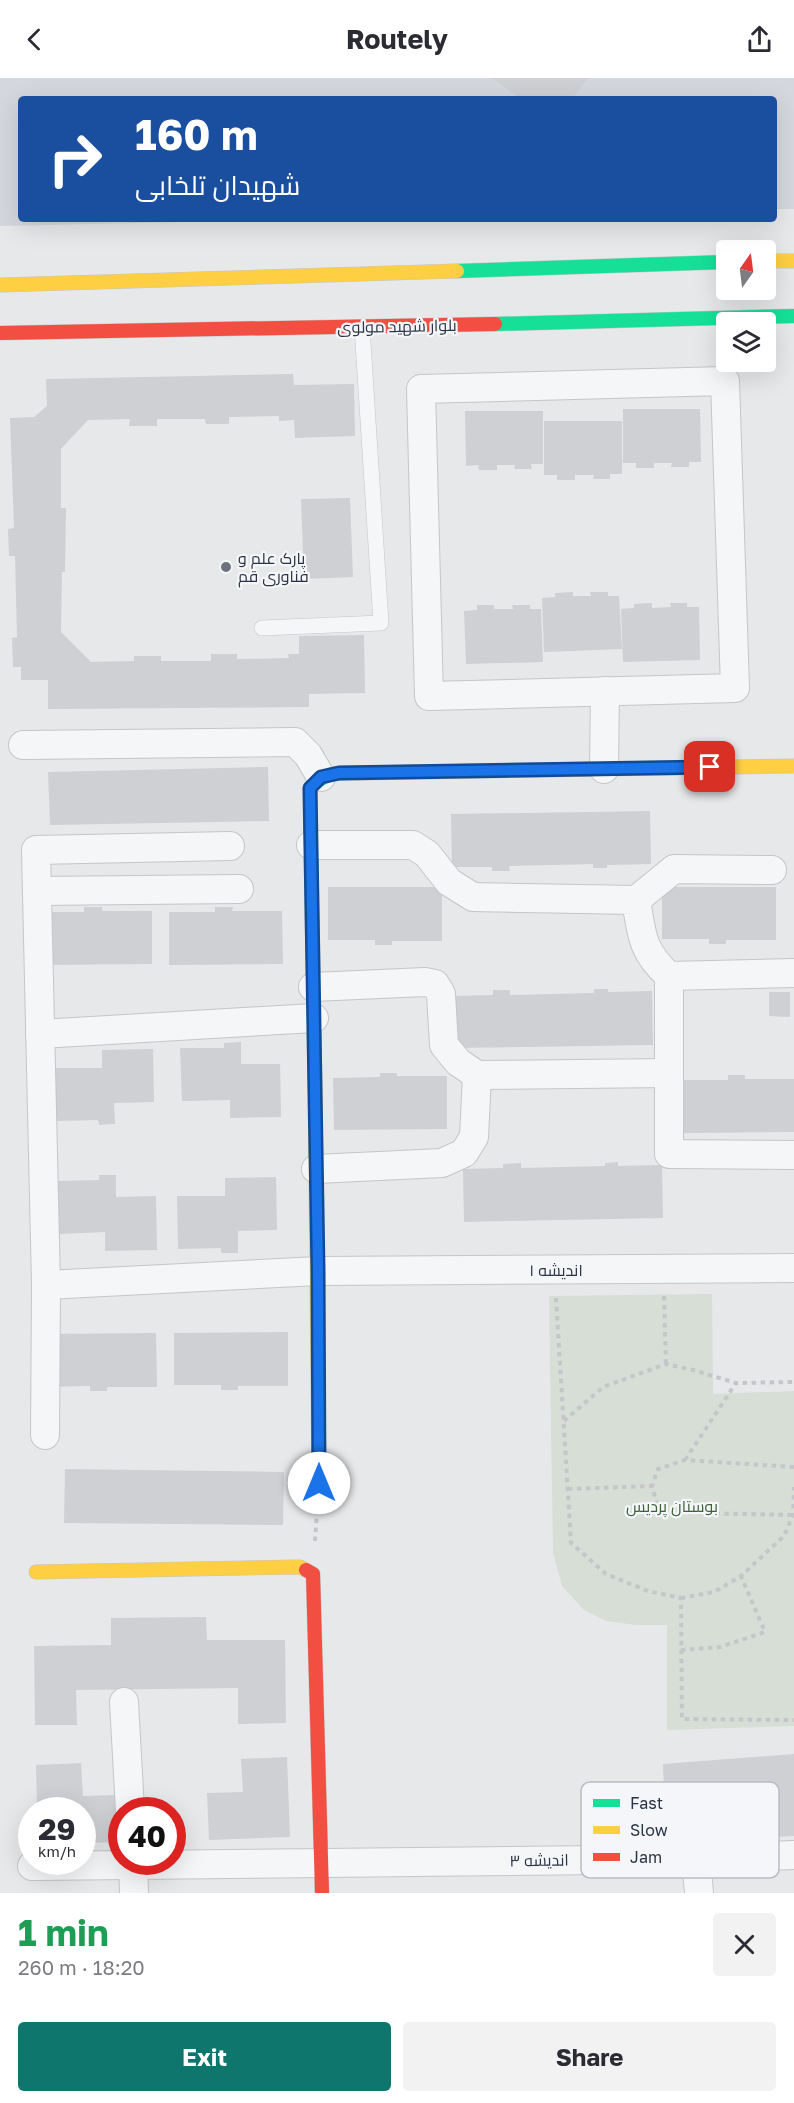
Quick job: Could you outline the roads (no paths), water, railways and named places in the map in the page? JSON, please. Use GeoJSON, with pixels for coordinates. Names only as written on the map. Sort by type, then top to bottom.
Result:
{"type":"FeatureCollection","features":[{"type":"Feature","properties":{"kind":"street"},"geometry":{"type":"LineString","coordinates":[[776,261],[794,261]]}},
{"type":"Feature","properties":{"kind":"street"},"geometry":{"type":"LineString","coordinates":[[0,285],[716,262]]}},
{"type":"Feature","properties":{"kind":"street","name":"بلوار شهید مولوی"},"geometry":{"type":"LineString","coordinates":[[0,333],[794,316]]}},
{"type":"Feature","properties":{"kind":"street"},"geometry":{"type":"LineString","coordinates":[[725,381],[735,687],[605,691],[429,696],[421,389],[725,381]]}},
{"type":"Feature","properties":{"kind":"street"},"geometry":{"type":"LineString","coordinates":[[604,769],[605,691]]}},
{"type":"Feature","properties":{"kind":"street"},"geometry":{"type":"LineString","coordinates":[[23,745],[295,742],[308,755],[321,777]]}},
{"type":"Feature","properties":{"kind":"street"},"geometry":{"type":"LineString","coordinates":[[319,1483],[310,788],[321,777],[339,773],[794,766]]}},
{"type":"Feature","properties":{"kind":"street"},"geometry":{"type":"LineString","coordinates":[[311,844],[413,845],[427,854],[449,882],[473,897],[636,900],[674,869],[772,870]]}},
{"type":"Feature","properties":{"kind":"street"},"geometry":{"type":"LineString","coordinates":[[45,1435],[46,1285],[36,850],[230,846]]}},
{"type":"Feature","properties":{"kind":"street"},"geometry":{"type":"LineString","coordinates":[[37,891],[239,889]]}},
{"type":"Feature","properties":{"kind":"street"},"geometry":{"type":"LineString","coordinates":[[636,900],[643,942],[653,961],[669,976],[794,973]]}},
{"type":"Feature","properties":{"kind":"street"},"geometry":{"type":"LineString","coordinates":[[669,976],[669,1154],[794,1155]]}},
{"type":"Feature","properties":{"kind":"street"},"geometry":{"type":"LineString","coordinates":[[313,987],[424,982],[435,984],[441,994],[444,1045],[458,1062],[477,1075],[669,1073]]}},
{"type":"Feature","properties":{"kind":"street"},"geometry":{"type":"LineString","coordinates":[[40,1034],[314,1018]]}},
{"type":"Feature","properties":{"kind":"street"},"geometry":{"type":"LineString","coordinates":[[316,1169],[442,1163],[464,1153],[474,1137],[477,1075]]}},
{"type":"Feature","properties":{"kind":"street","name":"اندیشه ۱"},"geometry":{"type":"LineString","coordinates":[[46,1285],[318,1271],[794,1268]]}},
{"type":"Feature","properties":{"kind":"street"},"geometry":{"type":"LineString","coordinates":[[36,1572],[300,1567],[313,1574],[322,1893]]}},
{"type":"Feature","properties":{"kind":"street"},"geometry":{"type":"LineString","coordinates":[[123,1701],[129,1797]]}},
{"type":"Feature","properties":{"kind":"street","name":"اندیشه ۳"},"geometry":{"type":"LineString","coordinates":[[779,1856],[794,1855]]}},
{"type":"Feature","properties":{"kind":"street","name":"اندیشه ۳"},"geometry":{"type":"LineString","coordinates":[[186,1863],[581,1860]]}},
{"type":"Feature","properties":{"kind":"street"},"geometry":{"type":"LineString","coordinates":[[133,1875],[134,1893]]}},
{"type":"Feature","properties":{"kind":"street"},"geometry":{"type":"LineString","coordinates":[[698,1878],[699,1893]]}},
{"type":"Feature","properties":{"kind":"lane"},"geometry":{"type":"LineString","coordinates":[[262,628],[381,623],[362,327]]}},
{"type":"Feature","properties":{"kind":"place","name":"پارک علم و فناوری قم"},"geometry":{"type":"Point","coordinates":[226,567]}},
{"type":"Feature","properties":{"kind":"park label","name":"بوستان پردیس"},"geometry":{"type":"Point","coordinates":[672,1506]}}]}
